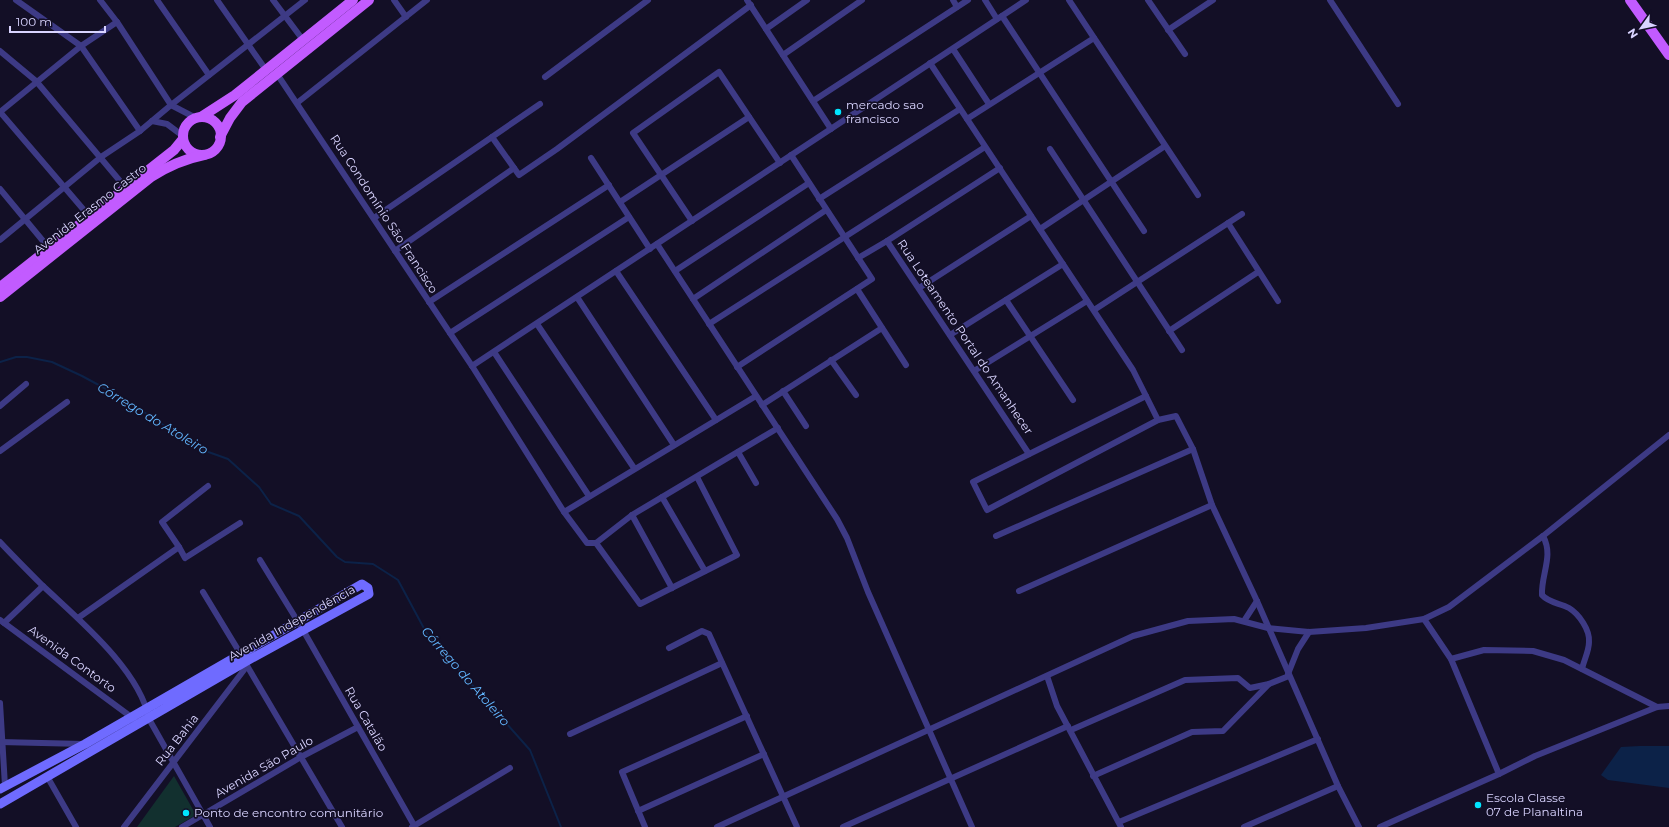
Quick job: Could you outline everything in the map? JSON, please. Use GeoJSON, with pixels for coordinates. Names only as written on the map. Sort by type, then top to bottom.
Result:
{"type":"FeatureCollection","features":[{"type":"Feature","properties":{"kind":"main road"},"geometry":{"type":"LineString","coordinates":[[346,2],[303,40],[235,95],[186,125],[183,138],[190,151],[204,155],[215,149],[230,118],[242,102],[369,0]]}},
{"type":"Feature","properties":{"kind":"main road"},"geometry":{"type":"LineString","coordinates":[[1630,0],[1669,56]]}},
{"type":"Feature","properties":{"kind":"main road"},"geometry":{"type":"LineString","coordinates":[[199,118],[213,121],[220,131],[220,137]]}},
{"type":"Feature","properties":{"kind":"main road","name":"Avenida Erasmo Castro"},"geometry":{"type":"LineString","coordinates":[[0,286],[174,150],[183,138]]}},
{"type":"Feature","properties":{"kind":"main road","name":"Avenida Erasmo Castro"},"geometry":{"type":"LineString","coordinates":[[0,297],[151,177],[168,166],[204,155]]}},
{"type":"Feature","properties":{"kind":"street"},"geometry":{"type":"LineString","coordinates":[[16,0],[81,46],[140,131]]}},
{"type":"Feature","properties":{"kind":"street"},"geometry":{"type":"LineString","coordinates":[[100,0],[117,22],[171,105],[199,118]]}},
{"type":"Feature","properties":{"kind":"street"},"geometry":{"type":"LineString","coordinates":[[157,0],[209,75]]}},
{"type":"Feature","properties":{"kind":"street"},"geometry":{"type":"LineString","coordinates":[[217,0],[266,70]]}},
{"type":"Feature","properties":{"kind":"street"},"geometry":{"type":"LineString","coordinates":[[273,0],[303,40]]}},
{"type":"Feature","properties":{"kind":"street"},"geometry":{"type":"LineString","coordinates":[[0,240],[64,189],[101,157],[140,131],[305,0]]}},
{"type":"Feature","properties":{"kind":"street"},"geometry":{"type":"LineString","coordinates":[[394,0],[406,17]]}},
{"type":"Feature","properties":{"kind":"street"},"geometry":{"type":"LineString","coordinates":[[297,103],[427,0]]}},
{"type":"Feature","properties":{"kind":"street"},"geometry":{"type":"LineString","coordinates":[[545,77],[648,0]]}},
{"type":"Feature","properties":{"kind":"street"},"geometry":{"type":"LineString","coordinates":[[766,29],[807,0]]}},
{"type":"Feature","properties":{"kind":"street"},"geometry":{"type":"LineString","coordinates":[[783,55],[862,0]]}},
{"type":"Feature","properties":{"kind":"street"},"geometry":{"type":"LineString","coordinates":[[953,0],[957,7]]}},
{"type":"Feature","properties":{"kind":"street"},"geometry":{"type":"LineString","coordinates":[[813,101],[968,0]]}},
{"type":"Feature","properties":{"kind":"street"},"geometry":{"type":"LineString","coordinates":[[985,0],[1000,17],[1039,72],[1144,231]]}},
{"type":"Feature","properties":{"kind":"street"},"geometry":{"type":"LineString","coordinates":[[472,366],[1026,0]]}},
{"type":"Feature","properties":{"kind":"street"},"geometry":{"type":"LineString","coordinates":[[1069,0],[1198,196]]}},
{"type":"Feature","properties":{"kind":"street"},"geometry":{"type":"LineString","coordinates":[[1148,0],[1184,54]]}},
{"type":"Feature","properties":{"kind":"street"},"geometry":{"type":"LineString","coordinates":[[1168,30],[1213,0]]}},
{"type":"Feature","properties":{"kind":"street"},"geometry":{"type":"LineString","coordinates":[[1330,0],[1398,104]]}},
{"type":"Feature","properties":{"kind":"street"},"geometry":{"type":"LineString","coordinates":[[492,137],[519,175],[576,135],[749,2],[832,129]]}},
{"type":"Feature","properties":{"kind":"street"},"geometry":{"type":"LineString","coordinates":[[89,216],[64,189],[0,112],[36,81],[81,46],[117,22]]}},
{"type":"Feature","properties":{"kind":"street"},"geometry":{"type":"LineString","coordinates":[[967,119],[1094,38]]}},
{"type":"Feature","properties":{"kind":"street"},"geometry":{"type":"LineString","coordinates":[[953,49],[989,104]]}},
{"type":"Feature","properties":{"kind":"street"},"geometry":{"type":"LineString","coordinates":[[0,51],[36,81],[126,187]]}},
{"type":"Feature","properties":{"kind":"street"},"geometry":{"type":"LineString","coordinates":[[930,63],[1133,370],[1158,420]]}},
{"type":"Feature","properties":{"kind":"street"},"geometry":{"type":"LineString","coordinates":[[692,221],[633,133],[719,72],[780,163]]}},
{"type":"Feature","properties":{"kind":"street","name":"Rua Condomínio São Francisco"},"geometry":{"type":"LineString","coordinates":[[277,74],[472,366],[564,512],[587,543],[596,543]]}},
{"type":"Feature","properties":{"kind":"street"},"geometry":{"type":"LineString","coordinates":[[374,218],[540,104]]}},
{"type":"Feature","properties":{"kind":"street"},"geometry":{"type":"LineString","coordinates":[[819,199],[960,109]]}},
{"type":"Feature","properties":{"kind":"street"},"geometry":{"type":"LineString","coordinates":[[620,202],[750,117]]}},
{"type":"Feature","properties":{"kind":"street"},"geometry":{"type":"LineString","coordinates":[[152,121],[167,124],[183,138]]}},
{"type":"Feature","properties":{"kind":"street"},"geometry":{"type":"LineString","coordinates":[[1040,229],[1165,146]]}},
{"type":"Feature","properties":{"kind":"street"},"geometry":{"type":"LineString","coordinates":[[709,324],[985,147]]}},
{"type":"Feature","properties":{"kind":"street"},"geometry":{"type":"LineString","coordinates":[[1050,149],[1182,350]]}},
{"type":"Feature","properties":{"kind":"street"},"geometry":{"type":"LineString","coordinates":[[737,367],[872,279],[791,155]]}},
{"type":"Feature","properties":{"kind":"street"},"geometry":{"type":"LineString","coordinates":[[591,158],[650,249]]}},
{"type":"Feature","properties":{"kind":"street"},"geometry":{"type":"LineString","coordinates":[[395,251],[514,168]]}},
{"type":"Feature","properties":{"kind":"street"},"geometry":{"type":"LineString","coordinates":[[887,241],[1000,168]]}},
{"type":"Feature","properties":{"kind":"street"},"geometry":{"type":"LineString","coordinates":[[675,271],[809,183]]}},
{"type":"Feature","properties":{"kind":"street"},"geometry":{"type":"LineString","coordinates":[[429,302],[609,185]]}},
{"type":"Feature","properties":{"kind":"street"},"geometry":{"type":"LineString","coordinates":[[0,189],[48,247]]}},
{"type":"Feature","properties":{"kind":"street"},"geometry":{"type":"LineString","coordinates":[[693,299],[826,210]]}},
{"type":"Feature","properties":{"kind":"street"},"geometry":{"type":"LineString","coordinates":[[1094,310],[1242,214]]}},
{"type":"Feature","properties":{"kind":"street"},"geometry":{"type":"LineString","coordinates":[[919,288],[1031,216]]}},
{"type":"Feature","properties":{"kind":"street"},"geometry":{"type":"LineString","coordinates":[[450,333],[629,217]]}},
{"type":"Feature","properties":{"kind":"street"},"geometry":{"type":"LineString","coordinates":[[1228,223],[1278,301]]}},
{"type":"Feature","properties":{"kind":"street","name":"Rua Loteamento Portal do Amanhecer"},"geometry":{"type":"LineString","coordinates":[[858,258],[887,241],[1029,454]]}},
{"type":"Feature","properties":{"kind":"street"},"geometry":{"type":"LineString","coordinates":[[657,244],[837,519],[847,538],[868,592],[972,827]]}},
{"type":"Feature","properties":{"kind":"street"},"geometry":{"type":"LineString","coordinates":[[950,335],[1063,264]]}},
{"type":"Feature","properties":{"kind":"street"},"geometry":{"type":"LineString","coordinates":[[616,271],[716,420]]}},
{"type":"Feature","properties":{"kind":"street"},"geometry":{"type":"LineString","coordinates":[[1169,331],[1258,272]]}},
{"type":"Feature","properties":{"kind":"street"},"geometry":{"type":"LineString","coordinates":[[856,289],[906,365]]}},
{"type":"Feature","properties":{"kind":"street"},"geometry":{"type":"LineString","coordinates":[[577,297],[674,445]]}},
{"type":"Feature","properties":{"kind":"street"},"geometry":{"type":"LineString","coordinates":[[1006,300],[1073,400]]}},
{"type":"Feature","properties":{"kind":"street"},"geometry":{"type":"LineString","coordinates":[[974,371],[1087,301]]}},
{"type":"Feature","properties":{"kind":"street"},"geometry":{"type":"LineString","coordinates":[[537,324],[634,468]]}},
{"type":"Feature","properties":{"kind":"street"},"geometry":{"type":"LineString","coordinates":[[762,405],[882,328]]}},
{"type":"Feature","properties":{"kind":"street"},"geometry":{"type":"LineString","coordinates":[[494,352],[589,496]]}},
{"type":"Feature","properties":{"kind":"street"},"geometry":{"type":"LineString","coordinates":[[831,360],[856,395]]}},
{"type":"Feature","properties":{"kind":"street"},"geometry":{"type":"LineString","coordinates":[[0,406],[26,384]]}},
{"type":"Feature","properties":{"kind":"street"},"geometry":{"type":"LineString","coordinates":[[783,391],[806,426]]}},
{"type":"Feature","properties":{"kind":"street"},"geometry":{"type":"LineString","coordinates":[[564,512],[634,468],[756,396]]}},
{"type":"Feature","properties":{"kind":"street"},"geometry":{"type":"LineString","coordinates":[[1146,396],[973,482],[986,510],[1158,420],[1176,416],[1193,449],[1212,505],[1257,601],[1288,675],[1338,786],[1359,827]]}},
{"type":"Feature","properties":{"kind":"street"},"geometry":{"type":"LineString","coordinates":[[0,451],[67,402]]}},
{"type":"Feature","properties":{"kind":"street"},"geometry":{"type":"LineString","coordinates":[[697,477],[737,555],[640,604],[596,543],[632,515],[778,428]]}},
{"type":"Feature","properties":{"kind":"street"},"geometry":{"type":"LineString","coordinates":[[718,827],[1133,636],[1188,621],[1234,619],[1268,628],[1309,632],[1366,628],[1424,619],[1449,607],[1543,536],[1669,435]]}},
{"type":"Feature","properties":{"kind":"street"},"geometry":{"type":"LineString","coordinates":[[996,536],[1193,449]]}},
{"type":"Feature","properties":{"kind":"street"},"geometry":{"type":"LineString","coordinates":[[738,452],[756,484]]}},
{"type":"Feature","properties":{"kind":"street"},"geometry":{"type":"LineString","coordinates":[[208,486],[162,522],[185,558],[240,523]]}},
{"type":"Feature","properties":{"kind":"street"},"geometry":{"type":"LineString","coordinates":[[662,497],[705,571]]}},
{"type":"Feature","properties":{"kind":"street"},"geometry":{"type":"LineString","coordinates":[[1019,591],[1212,505]]}},
{"type":"Feature","properties":{"kind":"street"},"geometry":{"type":"LineString","coordinates":[[632,515],[672,588]]}},
{"type":"Feature","properties":{"kind":"street"},"geometry":{"type":"LineString","coordinates":[[1543,536],[1547,544],[1548,554],[1542,595],[1546,600],[1570,609],[1581,619],[1588,632],[1589,642],[1582,669]]}},
{"type":"Feature","properties":{"kind":"street"},"geometry":{"type":"LineString","coordinates":[[0,542],[43,586],[78,618],[117,660],[147,708],[149,719],[210,827]]}},
{"type":"Feature","properties":{"kind":"street"},"geometry":{"type":"LineString","coordinates":[[78,618],[178,547]]}},
{"type":"Feature","properties":{"kind":"street","name":"Rua Catalão"},"geometry":{"type":"LineString","coordinates":[[260,560],[303,630],[414,827]]}},
{"type":"Feature","properties":{"kind":"street","name":"Avenida Independência"},"geometry":{"type":"LineString","coordinates":[[0,804],[303,630],[369,594],[368,588],[362,584],[240,653],[85,744],[48,762],[2,788]]}},
{"type":"Feature","properties":{"kind":"street"},"geometry":{"type":"LineString","coordinates":[[2,621],[43,586]]}},
{"type":"Feature","properties":{"kind":"street"},"geometry":{"type":"LineString","coordinates":[[203,592],[240,653]]}},
{"type":"Feature","properties":{"kind":"street"},"geometry":{"type":"LineString","coordinates":[[1244,621],[1257,601]]}},
{"type":"Feature","properties":{"kind":"street"},"geometry":{"type":"LineString","coordinates":[[1424,619],[1451,659],[1499,774]]}},
{"type":"Feature","properties":{"kind":"street","name":"Avenida Contorto"},"geometry":{"type":"LineString","coordinates":[[2,621],[132,716],[139,725]]}},
{"type":"Feature","properties":{"kind":"street"},"geometry":{"type":"LineString","coordinates":[[669,648],[696,633],[707,632],[710,634],[797,827]]}},
{"type":"Feature","properties":{"kind":"street"},"geometry":{"type":"LineString","coordinates":[[844,827],[1069,728],[1185,680],[1238,678],[1250,688],[1269,684],[1288,675],[1298,650],[1309,632]]}},
{"type":"Feature","properties":{"kind":"street"},"geometry":{"type":"LineString","coordinates":[[1451,659],[1484,650],[1533,651],[1564,660],[1657,707]]}},
{"type":"Feature","properties":{"kind":"street"},"geometry":{"type":"LineString","coordinates":[[570,734],[722,663]]}},
{"type":"Feature","properties":{"kind":"street"},"geometry":{"type":"LineString","coordinates":[[246,664],[342,827]]}},
{"type":"Feature","properties":{"kind":"street","name":"Rua Bahia"},"geometry":{"type":"LineString","coordinates":[[124,827],[246,664]]}},
{"type":"Feature","properties":{"kind":"street"},"geometry":{"type":"LineString","coordinates":[[1047,676],[1057,706],[1120,825],[1318,739]]}},
{"type":"Feature","properties":{"kind":"street"},"geometry":{"type":"LineString","coordinates":[[1093,776],[1192,732],[1222,732],[1269,684]]}},
{"type":"Feature","properties":{"kind":"street"},"geometry":{"type":"LineString","coordinates":[[0,703],[2,788]]}},
{"type":"Feature","properties":{"kind":"street"},"geometry":{"type":"LineString","coordinates":[[1380,827],[1499,774],[1535,756],[1657,707],[1669,706]]}},
{"type":"Feature","properties":{"kind":"street"},"geometry":{"type":"LineString","coordinates":[[645,827],[622,772],[747,716]]}},
{"type":"Feature","properties":{"kind":"street","name":"Avenida São Paulo"},"geometry":{"type":"LineString","coordinates":[[182,827],[301,757],[358,727]]}},
{"type":"Feature","properties":{"kind":"street"},"geometry":{"type":"LineString","coordinates":[[1,742],[85,744]]}},
{"type":"Feature","properties":{"kind":"street"},"geometry":{"type":"LineString","coordinates":[[638,811],[764,754]]}},
{"type":"Feature","properties":{"kind":"street"},"geometry":{"type":"LineString","coordinates":[[48,762],[48,777],[76,827]]}},
{"type":"Feature","properties":{"kind":"street"},"geometry":{"type":"LineString","coordinates":[[414,827],[510,768]]}},
{"type":"Feature","properties":{"kind":"street"},"geometry":{"type":"LineString","coordinates":[[34,770],[48,777]]}},
{"type":"Feature","properties":{"kind":"street"},"geometry":{"type":"LineString","coordinates":[[1244,827],[1338,786]]}},
{"type":"Feature","properties":{"kind":"green space"},"geometry":{"type":"Polygon","coordinates":[[[174,776],[196,815],[175,827],[137,827],[174,776]]]}},
{"type":"Feature","properties":{"kind":"water"},"geometry":{"type":"Polygon","coordinates":[[[1669,746],[1669,788],[1608,780],[1601,775],[1621,747],[1669,746]]]}},
{"type":"Feature","properties":{"kind":"waterway","name":"Córrego do Atoleiro"},"geometry":{"type":"LineString","coordinates":[[0,362],[16,357],[27,357],[52,362],[121,397],[200,449],[228,459],[259,487],[271,504],[299,516],[337,557],[345,562],[373,564],[398,580],[427,634],[530,750],[561,827]]}},
{"type":"Feature","properties":{"kind":"place","name":"mercado sao francisco"},"geometry":{"type":"Point","coordinates":[838,112]}},
{"type":"Feature","properties":{"kind":"place","name":"Escola Classe 07 de Planaltina"},"geometry":{"type":"Point","coordinates":[1478,805]}},
{"type":"Feature","properties":{"kind":"place","name":"Ponto de encontro comunitário"},"geometry":{"type":"Point","coordinates":[186,813]}}]}
